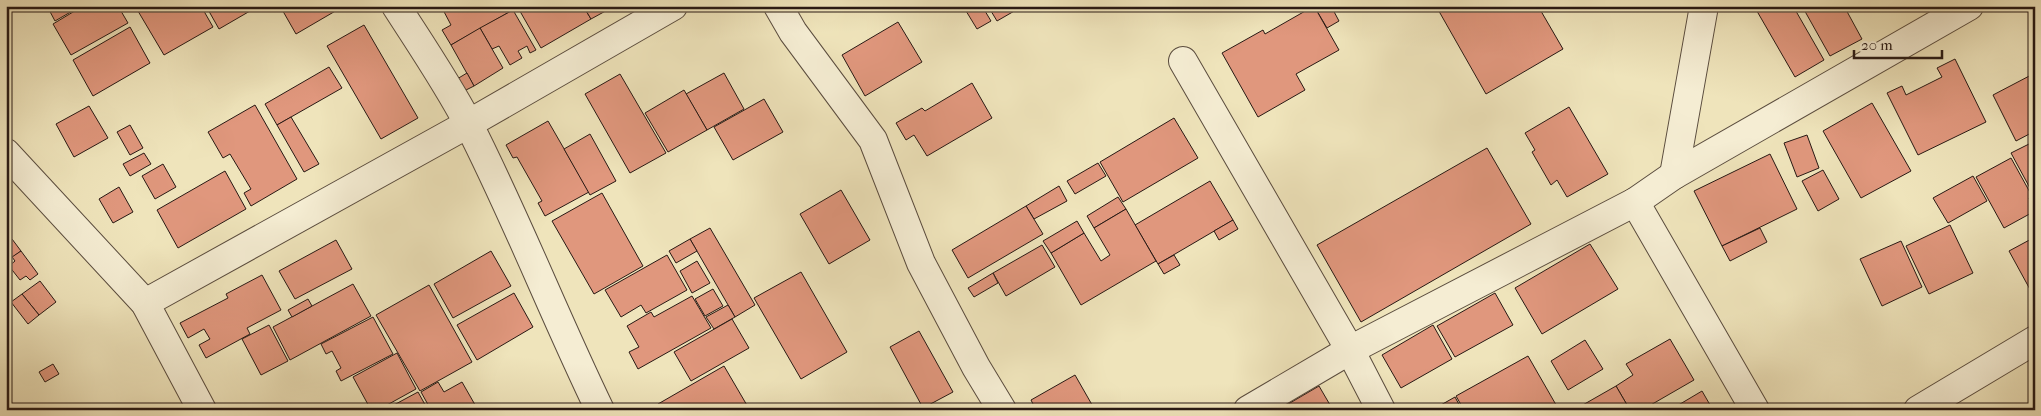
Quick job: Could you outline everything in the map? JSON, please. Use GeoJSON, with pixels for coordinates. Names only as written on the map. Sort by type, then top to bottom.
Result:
{"type":"FeatureCollection","features":[{"type":"Feature","properties":{"kind":"street"},"geometry":{"type":"LineString","coordinates":[[396,6],[454,97],[468,124],[562,332],[600,410]]}},
{"type":"Feature","properties":{"kind":"street"},"geometry":{"type":"LineString","coordinates":[[144,303],[468,124],[673,6]]}},
{"type":"Feature","properties":{"kind":"street"},"geometry":{"type":"LineString","coordinates":[[778,6],[793,32],[873,140],[921,263],[976,367],[1002,410]]}},
{"type":"Feature","properties":{"kind":"street"},"geometry":{"type":"LineString","coordinates":[[1674,175],[1704,6]]}},
{"type":"Feature","properties":{"kind":"street"},"geometry":{"type":"LineString","coordinates":[[1248,410],[1350,350],[1635,202],[1674,175],[1969,6]]}},
{"type":"Feature","properties":{"kind":"street"},"geometry":{"type":"LineString","coordinates":[[1184,61],[1350,350],[1381,410]]}},
{"type":"Feature","properties":{"kind":"street"},"geometry":{"type":"LineString","coordinates":[[6,153],[144,303],[202,410]]}},
{"type":"Feature","properties":{"kind":"street"},"geometry":{"type":"LineString","coordinates":[[1635,202],[1755,410]]}},
{"type":"Feature","properties":{"kind":"street"},"geometry":{"type":"LineString","coordinates":[[1918,410],[2035,340]]}},
{"type":"Feature","properties":{"kind":"building"},"geometry":{"type":"Polygon","coordinates":[[[47,6],[81,6],[55,21],[47,6]]]}},
{"type":"Feature","properties":{"kind":"building"},"geometry":{"type":"Polygon","coordinates":[[[83,6],[118,6],[128,23],[71,55],[53,24],[83,6]]]}},
{"type":"Feature","properties":{"kind":"building"},"geometry":{"type":"Polygon","coordinates":[[[135,6],[201,6],[213,27],[164,55],[135,6]]]}},
{"type":"Feature","properties":{"kind":"building"},"geometry":{"type":"Polygon","coordinates":[[[206,6],[247,6],[250,11],[219,29],[206,6]]]}},
{"type":"Feature","properties":{"kind":"building"},"geometry":{"type":"Polygon","coordinates":[[[280,6],[344,6],[296,34],[280,6]]]}},
{"type":"Feature","properties":{"kind":"building"},"geometry":{"type":"Polygon","coordinates":[[[441,6],[510,6],[513,10],[451,45],[442,30],[451,25],[441,6]]]}},
{"type":"Feature","properties":{"kind":"building"},"geometry":{"type":"Polygon","coordinates":[[[517,6],[583,6],[591,19],[541,48],[517,6]]]}},
{"type":"Feature","properties":{"kind":"building"},"geometry":{"type":"Polygon","coordinates":[[[590,6],[610,6],[611,8],[591,19],[585,9],[590,6]]]}},
{"type":"Feature","properties":{"kind":"building"},"geometry":{"type":"Polygon","coordinates":[[[963,6],[982,6],[991,21],[977,29],[963,6]]]}},
{"type":"Feature","properties":{"kind":"building"},"geometry":{"type":"Polygon","coordinates":[[[988,6],[1023,6],[997,21],[988,6]]]}},
{"type":"Feature","properties":{"kind":"building"},"geometry":{"type":"Polygon","coordinates":[[[1314,6],[1331,6],[1339,21],[1327,28],[1314,6]]]}},
{"type":"Feature","properties":{"kind":"building"},"geometry":{"type":"Polygon","coordinates":[[[1314,6],[1339,50],[1296,74],[1305,90],[1258,117],[1222,53],[1263,30],[1265,34],[1314,6]]]}},
{"type":"Feature","properties":{"kind":"building"},"geometry":{"type":"Polygon","coordinates":[[[1436,6],[1538,6],[1563,49],[1486,94],[1436,6]]]}},
{"type":"Feature","properties":{"kind":"building"},"geometry":{"type":"Polygon","coordinates":[[[1754,6],[1793,6],[1824,60],[1795,77],[1754,6]]]}},
{"type":"Feature","properties":{"kind":"building"},"geometry":{"type":"Polygon","coordinates":[[[1802,6],[1844,6],[1862,39],[1830,56],[1802,6]]]}},
{"type":"Feature","properties":{"kind":"building"},"geometry":{"type":"Polygon","coordinates":[[[513,10],[536,50],[530,53],[527,46],[518,51],[522,58],[510,65],[499,46],[492,49],[480,28],[513,10]]]}},
{"type":"Feature","properties":{"kind":"building"},"geometry":{"type":"Polygon","coordinates":[[[898,22],[922,62],[865,96],[842,55],[898,22]]]}},
{"type":"Feature","properties":{"kind":"building"},"geometry":{"type":"Polygon","coordinates":[[[364,25],[418,118],[381,139],[327,46],[364,25]]]}},
{"type":"Feature","properties":{"kind":"building"},"geometry":{"type":"Polygon","coordinates":[[[130,27],[150,63],[93,96],[73,60],[130,27]]]}},
{"type":"Feature","properties":{"kind":"building"},"geometry":{"type":"Polygon","coordinates":[[[480,28],[503,68],[474,86],[451,45],[480,28]]]}},
{"type":"Feature","properties":{"kind":"building"},"geometry":{"type":"Polygon","coordinates":[[[1955,59],[1986,122],[1918,155],[1887,93],[1902,86],[1906,95],[1942,77],[1937,68],[1955,59]]]}},
{"type":"Feature","properties":{"kind":"building"},"geometry":{"type":"Polygon","coordinates":[[[329,67],[342,88],[277,125],[265,104],[329,67]]]}},
{"type":"Feature","properties":{"kind":"building"},"geometry":{"type":"Polygon","coordinates":[[[467,73],[474,86],[464,91],[457,79],[467,73]]]}},
{"type":"Feature","properties":{"kind":"building"},"geometry":{"type":"Polygon","coordinates":[[[724,73],[744,109],[707,130],[686,94],[724,73]]]}},
{"type":"Feature","properties":{"kind":"building"},"geometry":{"type":"Polygon","coordinates":[[[2035,73],[2035,131],[2016,141],[1993,95],[2035,73]]]}},
{"type":"Feature","properties":{"kind":"building"},"geometry":{"type":"Polygon","coordinates":[[[620,74],[666,153],[630,173],[585,94],[620,74]]]}},
{"type":"Feature","properties":{"kind":"building"},"geometry":{"type":"Polygon","coordinates":[[[972,83],[992,118],[927,156],[914,135],[906,140],[896,123],[922,108],[925,111],[972,83]]]}},
{"type":"Feature","properties":{"kind":"building"},"geometry":{"type":"Polygon","coordinates":[[[684,90],[707,130],[668,152],[645,113],[684,90]]]}},
{"type":"Feature","properties":{"kind":"building"},"geometry":{"type":"Polygon","coordinates":[[[764,99],[783,132],[733,160],[714,127],[764,99]]]}},
{"type":"Feature","properties":{"kind":"building"},"geometry":{"type":"Polygon","coordinates":[[[1872,103],[1911,171],[1861,198],[1823,131],[1872,103]]]}},
{"type":"Feature","properties":{"kind":"building"},"geometry":{"type":"Polygon","coordinates":[[[255,105],[297,179],[251,206],[244,193],[251,189],[230,154],[223,158],[208,132],[255,105]]]}},
{"type":"Feature","properties":{"kind":"building"},"geometry":{"type":"Polygon","coordinates":[[[89,106],[108,138],[74,157],[56,124],[89,106]]]}},
{"type":"Feature","properties":{"kind":"building"},"geometry":{"type":"Polygon","coordinates":[[[1569,107],[1608,174],[1567,197],[1557,180],[1551,185],[1532,152],[1535,150],[1525,133],[1569,107]]]}},
{"type":"Feature","properties":{"kind":"building"},"geometry":{"type":"Polygon","coordinates":[[[291,117],[319,164],[304,172],[277,125],[291,117]]]}},
{"type":"Feature","properties":{"kind":"building"},"geometry":{"type":"Polygon","coordinates":[[[1174,118],[1198,158],[1123,202],[1100,162],[1174,118]]]}},
{"type":"Feature","properties":{"kind":"building"},"geometry":{"type":"Polygon","coordinates":[[[548,121],[589,192],[545,216],[538,203],[542,201],[517,157],[513,158],[506,145],[548,121]]]}},
{"type":"Feature","properties":{"kind":"building"},"geometry":{"type":"Polygon","coordinates":[[[130,125],[143,148],[130,155],[117,132],[130,125]]]}},
{"type":"Feature","properties":{"kind":"building"},"geometry":{"type":"Polygon","coordinates":[[[590,134],[616,181],[590,195],[564,149],[590,134]]]}},
{"type":"Feature","properties":{"kind":"building"},"geometry":{"type":"Polygon","coordinates":[[[1807,135],[1819,168],[1797,177],[1784,143],[1807,135]]]}},
{"type":"Feature","properties":{"kind":"building"},"geometry":{"type":"Polygon","coordinates":[[[2035,141],[2035,188],[2031,190],[2011,153],[2035,141]]]}},
{"type":"Feature","properties":{"kind":"building"},"geometry":{"type":"Polygon","coordinates":[[[1487,148],[1531,224],[1361,322],[1317,245],[1487,148]]]}},
{"type":"Feature","properties":{"kind":"building"},"geometry":{"type":"Polygon","coordinates":[[[144,153],[151,164],[130,176],[123,164],[144,153]]]}},
{"type":"Feature","properties":{"kind":"building"},"geometry":{"type":"Polygon","coordinates":[[[1770,154],[1797,209],[1722,246],[1694,191],[1770,154]]]}},
{"type":"Feature","properties":{"kind":"building"},"geometry":{"type":"Polygon","coordinates":[[[2011,158],[2032,196],[2029,198],[2035,211],[2004,228],[1976,177],[2011,158]]]}},
{"type":"Feature","properties":{"kind":"building"},"geometry":{"type":"Polygon","coordinates":[[[1098,163],[1106,176],[1075,194],[1067,181],[1098,163]]]}},
{"type":"Feature","properties":{"kind":"building"},"geometry":{"type":"Polygon","coordinates":[[[163,164],[176,187],[155,199],[142,176],[163,164]]]}},
{"type":"Feature","properties":{"kind":"building"},"geometry":{"type":"Polygon","coordinates":[[[1823,170],[1839,199],[1818,211],[1802,181],[1823,170]]]}},
{"type":"Feature","properties":{"kind":"building"},"geometry":{"type":"Polygon","coordinates":[[[225,171],[246,209],[178,248],[157,210],[225,171]]]}},
{"type":"Feature","properties":{"kind":"building"},"geometry":{"type":"Polygon","coordinates":[[[1973,176],[1987,201],[1948,223],[1933,198],[1973,176]]]}},
{"type":"Feature","properties":{"kind":"building"},"geometry":{"type":"Polygon","coordinates":[[[1210,181],[1233,220],[1158,264],[1135,225],[1210,181]]]}},
{"type":"Feature","properties":{"kind":"building"},"geometry":{"type":"Polygon","coordinates":[[[1059,186],[1067,201],[1034,219],[1026,206],[1059,186]]]}},
{"type":"Feature","properties":{"kind":"building"},"geometry":{"type":"Polygon","coordinates":[[[119,187],[133,212],[113,223],[99,199],[119,187]]]}},
{"type":"Feature","properties":{"kind":"building"},"geometry":{"type":"Polygon","coordinates":[[[841,190],[870,240],[829,264],[800,214],[841,190]]]}},
{"type":"Feature","properties":{"kind":"building"},"geometry":{"type":"Polygon","coordinates":[[[602,193],[643,266],[594,294],[552,221],[602,193]]]}},
{"type":"Feature","properties":{"kind":"building"},"geometry":{"type":"Polygon","coordinates":[[[1118,197],[1126,209],[1094,228],[1087,216],[1118,197]]]}},
{"type":"Feature","properties":{"kind":"building"},"geometry":{"type":"Polygon","coordinates":[[[1026,206],[1043,234],[968,278],[952,250],[1026,206]]]}},
{"type":"Feature","properties":{"kind":"building"},"geometry":{"type":"Polygon","coordinates":[[[1126,209],[1156,261],[1081,305],[1051,253],[1084,233],[1101,261],[1110,255],[1094,228],[1126,209]]]}},
{"type":"Feature","properties":{"kind":"building"},"geometry":{"type":"Polygon","coordinates":[[[1233,220],[1238,229],[1219,240],[1214,231],[1233,220]]]}},
{"type":"Feature","properties":{"kind":"building"},"geometry":{"type":"Polygon","coordinates":[[[1077,221],[1084,233],[1051,253],[1043,241],[1077,221]]]}},
{"type":"Feature","properties":{"kind":"building"},"geometry":{"type":"Polygon","coordinates":[[[1950,225],[1973,273],[1929,294],[1906,246],[1950,225]]]}},
{"type":"Feature","properties":{"kind":"building"},"geometry":{"type":"Polygon","coordinates":[[[710,228],[755,305],[735,317],[690,239],[710,228]]]}},
{"type":"Feature","properties":{"kind":"building"},"geometry":{"type":"Polygon","coordinates":[[[1760,228],[1767,242],[1730,261],[1722,246],[1760,228]]]}},
{"type":"Feature","properties":{"kind":"building"},"geometry":{"type":"Polygon","coordinates":[[[2035,237],[2035,292],[2032,293],[2009,251],[2035,237]]]}},
{"type":"Feature","properties":{"kind":"building"},"geometry":{"type":"Polygon","coordinates":[[[12,239],[21,251],[6,262],[6,244],[12,239]]]}},
{"type":"Feature","properties":{"kind":"building"},"geometry":{"type":"Polygon","coordinates":[[[690,239],[697,251],[676,263],[669,251],[690,239]]]}},
{"type":"Feature","properties":{"kind":"building"},"geometry":{"type":"Polygon","coordinates":[[[336,240],[352,269],[295,299],[279,271],[336,240]]]}},
{"type":"Feature","properties":{"kind":"building"},"geometry":{"type":"Polygon","coordinates":[[[1901,241],[1922,287],[1882,306],[1860,259],[1901,241]]]}},
{"type":"Feature","properties":{"kind":"building"},"geometry":{"type":"Polygon","coordinates":[[[1590,244],[1618,289],[1542,334],[1515,288],[1590,244]]]}},
{"type":"Feature","properties":{"kind":"building"},"geometry":{"type":"Polygon","coordinates":[[[1042,245],[1055,267],[1006,296],[993,273],[1042,245]]]}},
{"type":"Feature","properties":{"kind":"building"},"geometry":{"type":"Polygon","coordinates":[[[21,251],[38,274],[30,280],[26,276],[20,280],[9,266],[15,261],[12,257],[21,251]]]}},
{"type":"Feature","properties":{"kind":"building"},"geometry":{"type":"Polygon","coordinates":[[[491,251],[511,286],[453,318],[434,284],[491,251]]]}},
{"type":"Feature","properties":{"kind":"building"},"geometry":{"type":"Polygon","coordinates":[[[667,255],[687,290],[646,313],[641,305],[621,317],[605,290],[667,255]]]}},
{"type":"Feature","properties":{"kind":"building"},"geometry":{"type":"Polygon","coordinates":[[[1174,255],[1180,265],[1164,274],[1158,264],[1174,255]]]}},
{"type":"Feature","properties":{"kind":"building"},"geometry":{"type":"Polygon","coordinates":[[[697,261],[710,283],[692,293],[680,271],[697,261]]]}},
{"type":"Feature","properties":{"kind":"building"},"geometry":{"type":"Polygon","coordinates":[[[801,272],[847,352],[801,379],[754,298],[801,272]]]}},
{"type":"Feature","properties":{"kind":"building"},"geometry":{"type":"Polygon","coordinates":[[[993,273],[998,283],[974,297],[968,288],[993,273]]]}},
{"type":"Feature","properties":{"kind":"building"},"geometry":{"type":"Polygon","coordinates":[[[262,275],[281,310],[247,328],[250,334],[206,358],[199,345],[210,339],[204,329],[188,338],[180,323],[228,298],[226,294],[262,275]]]}},
{"type":"Feature","properties":{"kind":"building"},"geometry":{"type":"Polygon","coordinates":[[[40,281],[56,302],[39,315],[22,294],[40,281]]]}},
{"type":"Feature","properties":{"kind":"building"},"geometry":{"type":"Polygon","coordinates":[[[353,284],[371,316],[290,360],[273,327],[353,284]]]}},
{"type":"Feature","properties":{"kind":"building"},"geometry":{"type":"Polygon","coordinates":[[[429,285],[472,362],[420,391],[376,315],[429,285]]]}},
{"type":"Feature","properties":{"kind":"building"},"geometry":{"type":"Polygon","coordinates":[[[713,289],[723,306],[705,316],[695,299],[713,289]]]}},
{"type":"Feature","properties":{"kind":"building"},"geometry":{"type":"Polygon","coordinates":[[[514,293],[533,327],[477,360],[457,325],[514,293]]]}},
{"type":"Feature","properties":{"kind":"building"},"geometry":{"type":"Polygon","coordinates":[[[1495,293],[1513,325],[1455,357],[1437,326],[1495,293]]]}},
{"type":"Feature","properties":{"kind":"building"},"geometry":{"type":"Polygon","coordinates":[[[22,294],[39,315],[28,324],[11,302],[22,294]]]}},
{"type":"Feature","properties":{"kind":"building"},"geometry":{"type":"Polygon","coordinates":[[[692,296],[711,328],[638,369],[629,352],[639,347],[627,326],[651,312],[654,317],[692,296]]]}},
{"type":"Feature","properties":{"kind":"building"},"geometry":{"type":"Polygon","coordinates":[[[308,299],[312,306],[292,317],[288,310],[308,299]]]}},
{"type":"Feature","properties":{"kind":"building"},"geometry":{"type":"Polygon","coordinates":[[[728,305],[735,317],[714,329],[706,317],[728,305]]]}},
{"type":"Feature","properties":{"kind":"building"},"geometry":{"type":"Polygon","coordinates":[[[373,317],[393,354],[341,381],[336,371],[341,368],[332,351],[326,354],[321,344],[373,317]]]}},
{"type":"Feature","properties":{"kind":"building"},"geometry":{"type":"Polygon","coordinates":[[[732,319],[749,348],[691,381],[674,352],[732,319]]]}},
{"type":"Feature","properties":{"kind":"building"},"geometry":{"type":"Polygon","coordinates":[[[269,325],[288,361],[261,375],[242,339],[269,325]]]}},
{"type":"Feature","properties":{"kind":"building"},"geometry":{"type":"Polygon","coordinates":[[[1433,325],[1452,359],[1401,388],[1382,355],[1433,325]]]}},
{"type":"Feature","properties":{"kind":"building"},"geometry":{"type":"Polygon","coordinates":[[[919,331],[953,392],[923,408],[890,347],[919,331]]]}},
{"type":"Feature","properties":{"kind":"building"},"geometry":{"type":"Polygon","coordinates":[[[1670,339],[1694,380],[1642,410],[1630,410],[1616,386],[1633,375],[1626,364],[1670,339]]]}},
{"type":"Feature","properties":{"kind":"building"},"geometry":{"type":"Polygon","coordinates":[[[1585,340],[1603,369],[1568,390],[1551,361],[1585,340]]]}},
{"type":"Feature","properties":{"kind":"building"},"geometry":{"type":"Polygon","coordinates":[[[397,353],[416,389],[378,410],[371,410],[353,377],[397,353]]]}},
{"type":"Feature","properties":{"kind":"building"},"geometry":{"type":"Polygon","coordinates":[[[1528,356],[1559,410],[1464,410],[1456,396],[1528,356]]]}},
{"type":"Feature","properties":{"kind":"building"},"geometry":{"type":"Polygon","coordinates":[[[53,364],[59,374],[45,382],[39,372],[53,364]]]}},
{"type":"Feature","properties":{"kind":"building"},"geometry":{"type":"Polygon","coordinates":[[[724,366],[748,407],[743,410],[661,410],[658,404],[724,366]]]}},
{"type":"Feature","properties":{"kind":"building"},"geometry":{"type":"Polygon","coordinates":[[[1075,375],[1095,410],[1036,410],[1031,400],[1075,375]]]}},
{"type":"Feature","properties":{"kind":"building"},"geometry":{"type":"Polygon","coordinates":[[[438,382],[444,392],[462,382],[478,410],[431,410],[421,392],[438,382]]]}},
{"type":"Feature","properties":{"kind":"building"},"geometry":{"type":"Polygon","coordinates":[[[1319,386],[1333,410],[1278,410],[1319,386]]]}},
{"type":"Feature","properties":{"kind":"building"},"geometry":{"type":"Polygon","coordinates":[[[1616,386],[1630,410],[1574,410],[1616,386]]]}},
{"type":"Feature","properties":{"kind":"building"},"geometry":{"type":"Polygon","coordinates":[[[1702,391],[1713,410],[1670,410],[1702,391]]]}},
{"type":"Feature","properties":{"kind":"building"},"geometry":{"type":"Polygon","coordinates":[[[418,392],[428,410],[394,410],[392,406],[418,392]]]}},
{"type":"Feature","properties":{"kind":"building"},"geometry":{"type":"Polygon","coordinates":[[[1455,397],[1462,410],[1432,410],[1455,397]]]}}]}
